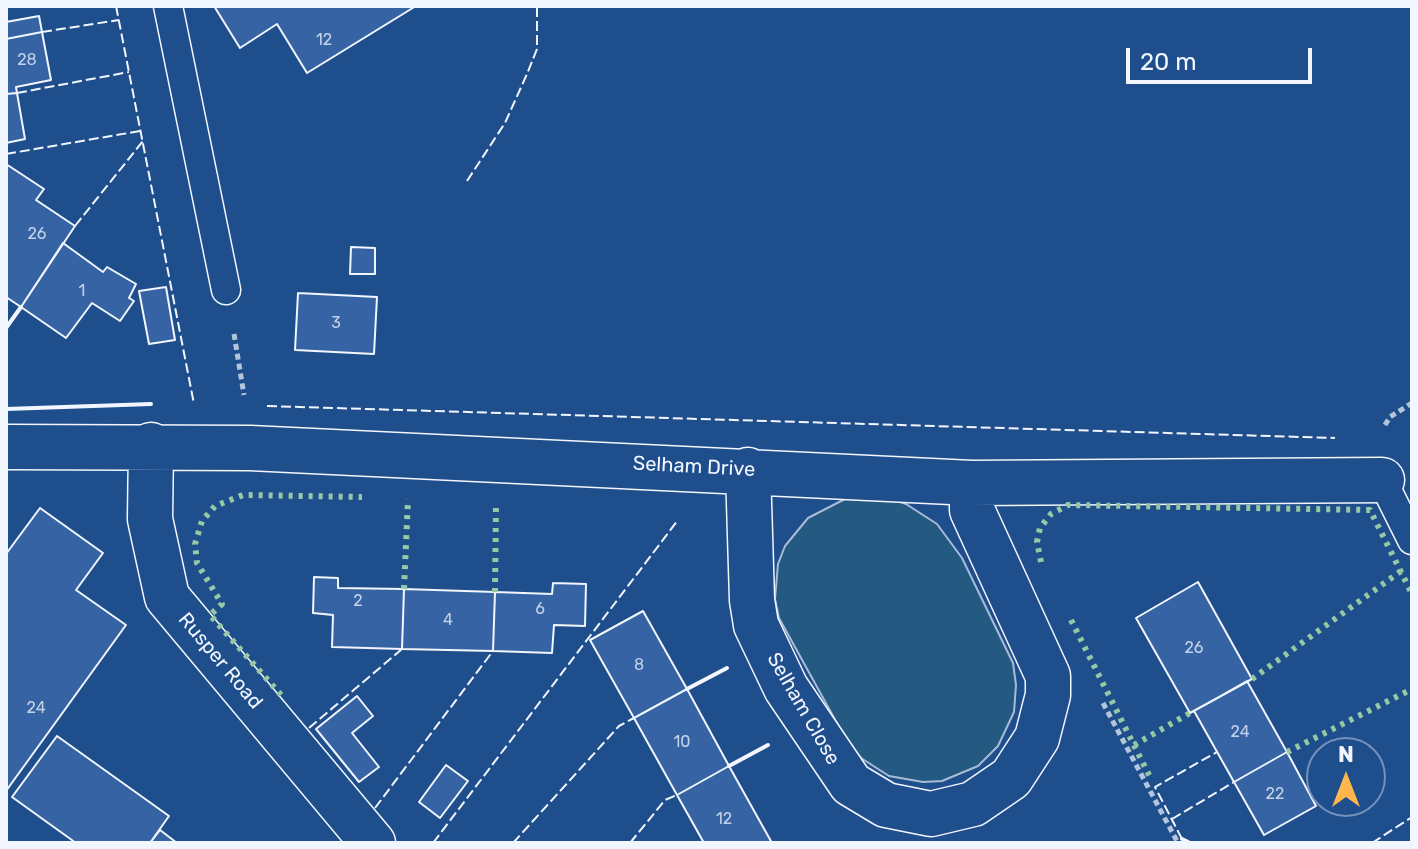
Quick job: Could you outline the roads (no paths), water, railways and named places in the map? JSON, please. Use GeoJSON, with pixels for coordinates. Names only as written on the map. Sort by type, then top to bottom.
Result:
{"type":"FeatureCollection","features":[{"type":"Feature","properties":{"kind":"street","name":"Selham Drive"},"geometry":{"type":"LineString","coordinates":[[6,447],[151,445],[250,448],[972,483],[1382,480]]}},
{"type":"Feature","properties":{"kind":"street","name":"Rusper Road"},"geometry":{"type":"LineString","coordinates":[[151,445],[150,519],[167,597],[373,843]]}},
{"type":"Feature","properties":{"kind":"street","name":"Selham Close"},"geometry":{"type":"LineString","coordinates":[[748,470],[747,531],[756,625],[803,714],[836,767],[860,792],[904,811],[931,814],[952,811],[993,794],[1011,778],[1037,738],[1045,715],[1048,676],[972,510],[972,483]]}},
{"type":"Feature","properties":{"kind":"lane"},"geometry":{"type":"LineString","coordinates":[[168,6],[226,290]]}},
{"type":"Feature","properties":{"kind":"lane"},"geometry":{"type":"LineString","coordinates":[[1382,480],[1412,540]]}}]}
